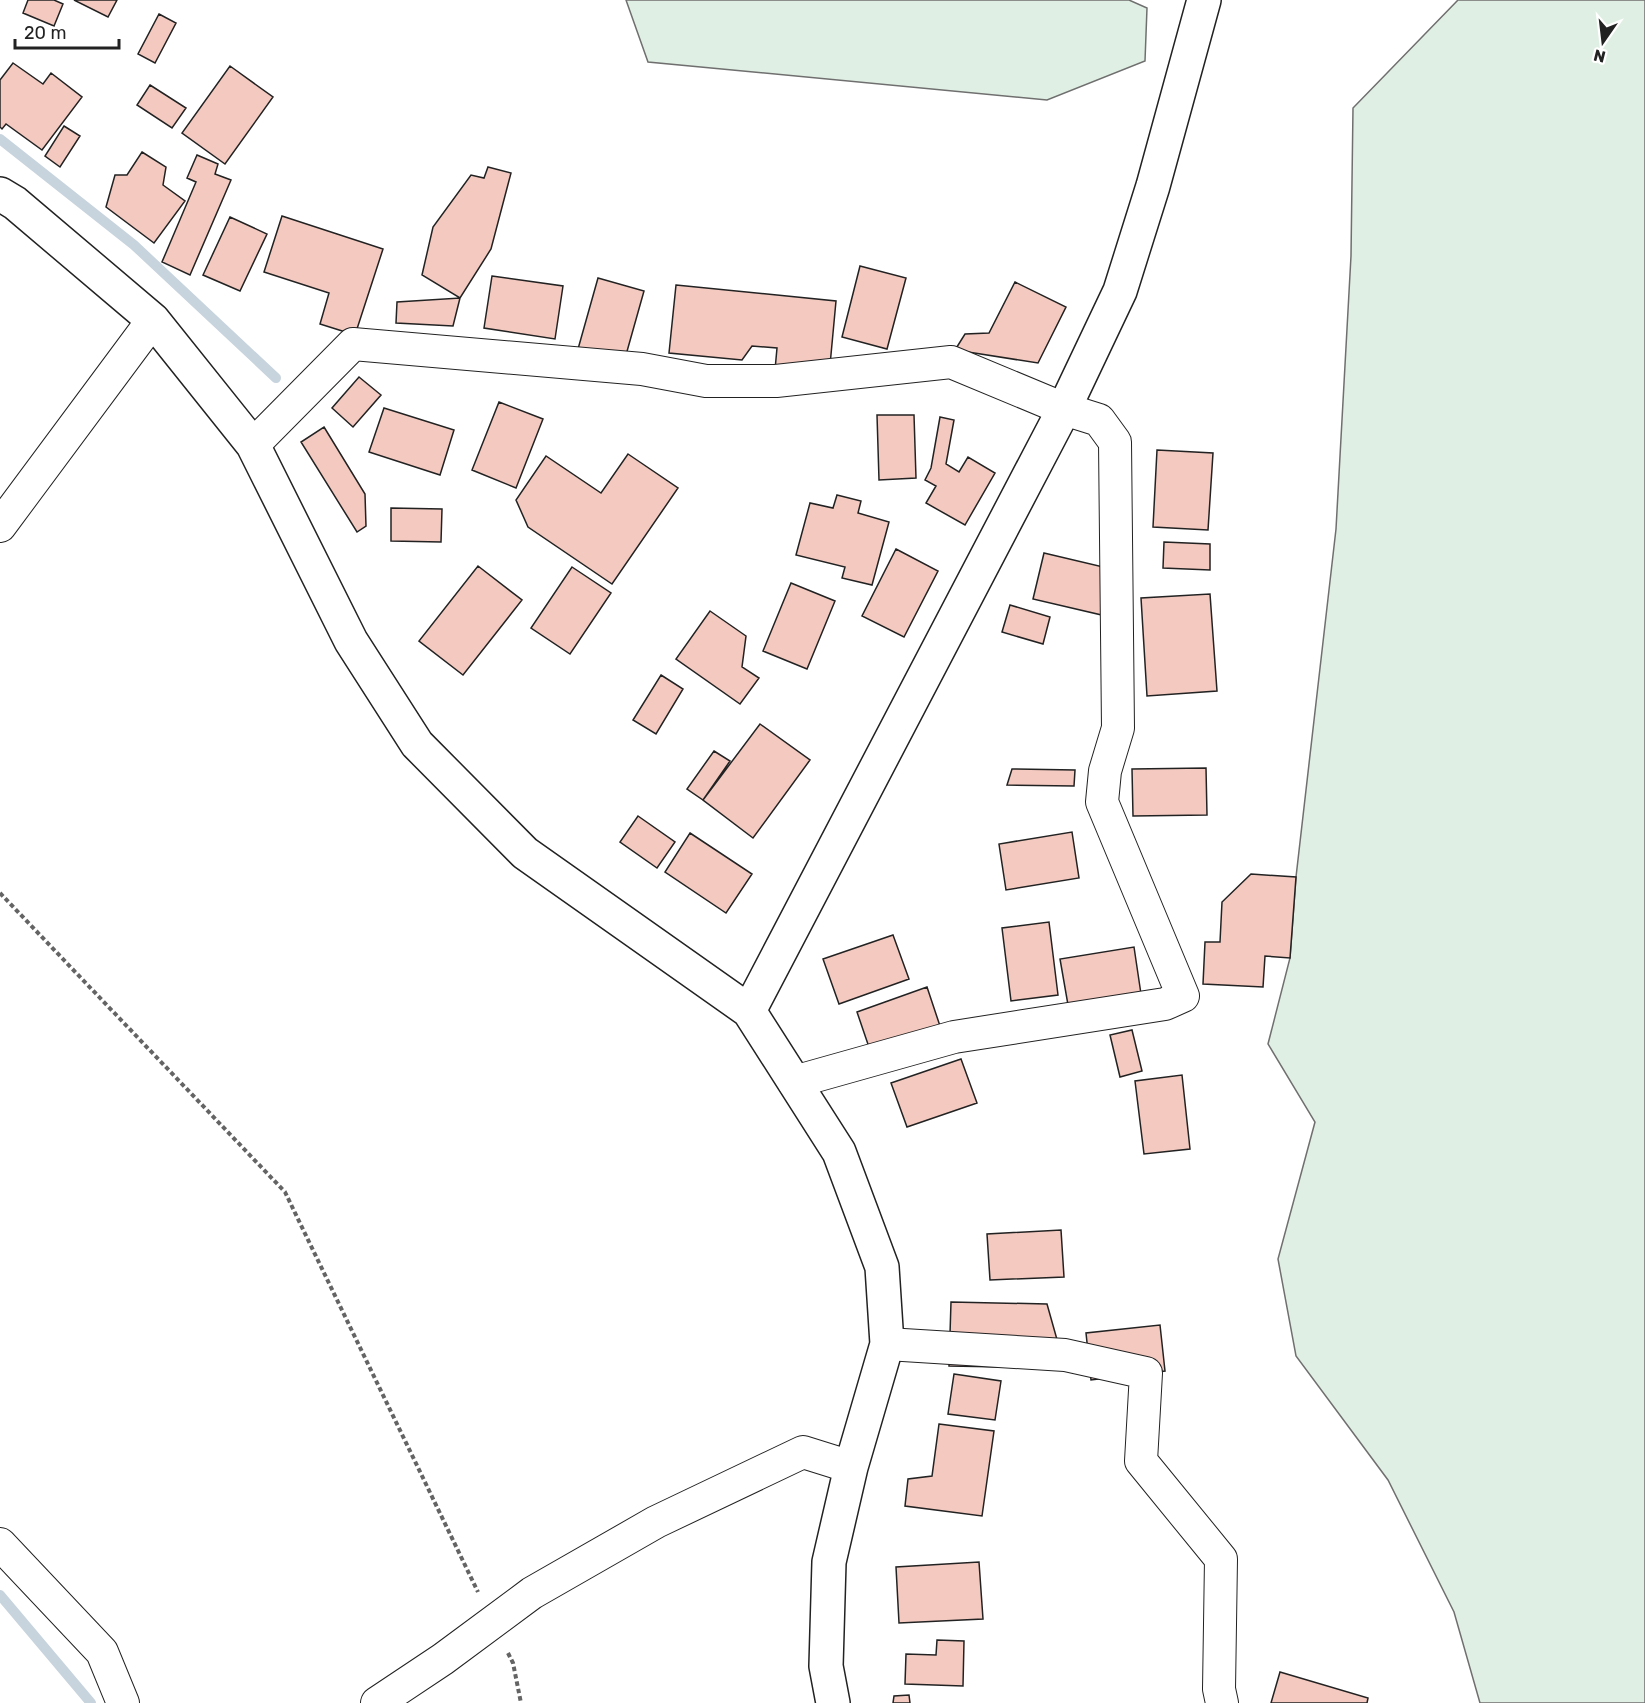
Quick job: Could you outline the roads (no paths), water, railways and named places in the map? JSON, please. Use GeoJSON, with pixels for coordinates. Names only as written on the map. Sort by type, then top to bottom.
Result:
{"type":"FeatureCollection","features":[{"type":"Feature","properties":{"kind":"street"},"geometry":{"type":"LineString","coordinates":[[749,1011],[1064,409],[1120,291],[1153,186],[1204,0]]}},
{"type":"Feature","properties":{"kind":"street"},"geometry":{"type":"LineString","coordinates":[[0,194],[15,203],[153,320],[254,446],[351,641],[417,744],[525,853],[749,1011],[838,1152],[882,1267],[887,1344],[851,1467],[829,1562],[826,1666],[833,1703]]}},
{"type":"Feature","properties":{"kind":"street"},"geometry":{"type":"LineString","coordinates":[[0,526],[153,320]]}},
{"type":"Feature","properties":{"kind":"street"},"geometry":{"type":"LineString","coordinates":[[254,446],[353,344],[642,369],[706,381],[776,381],[951,362],[1064,409],[1099,420],[1115,442],[1118,728],[1105,771],[1102,802],[1183,996],[1165,1004],[954,1037],[794,1082]]}},
{"type":"Feature","properties":{"kind":"street"},"geometry":{"type":"LineString","coordinates":[[887,1344],[1065,1355],[1146,1373],[1142,1461],[1221,1559],[1219,1689],[1222,1703]]}},
{"type":"Feature","properties":{"kind":"street"},"geometry":{"type":"LineString","coordinates":[[377,1703],[443,1659],[532,1593],[656,1522],[803,1452],[851,1467]]}},
{"type":"Feature","properties":{"kind":"street"},"geometry":{"type":"LineString","coordinates":[[0,1544],[102,1652],[123,1703]]}},
{"type":"Feature","properties":{"kind":"waterway"},"geometry":{"type":"LineString","coordinates":[[0,139],[134,245],[276,378]]}},
{"type":"Feature","properties":{"kind":"waterway"},"geometry":{"type":"LineString","coordinates":[[0,1595],[91,1703]]}}]}
